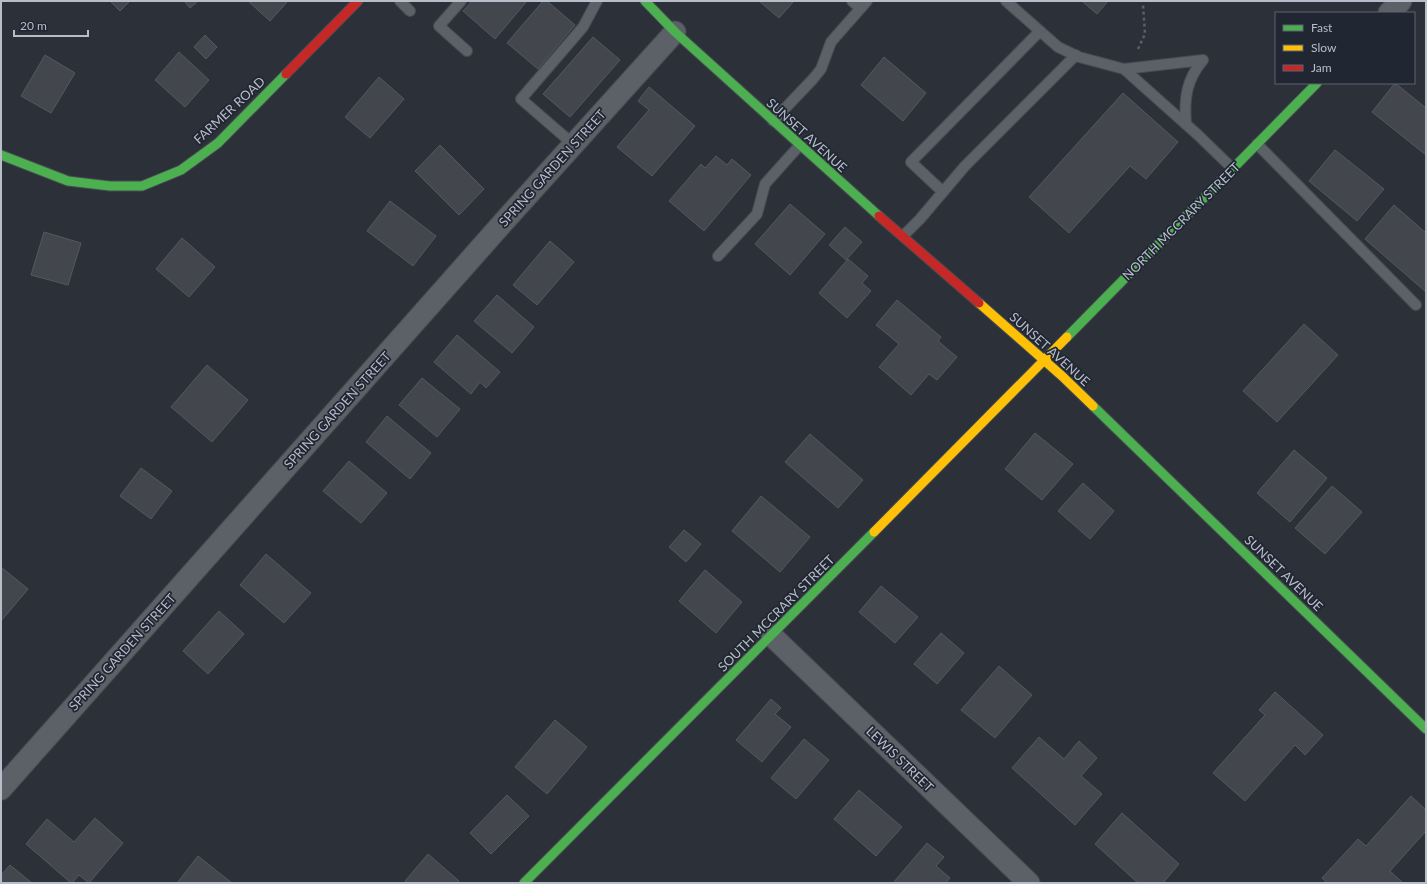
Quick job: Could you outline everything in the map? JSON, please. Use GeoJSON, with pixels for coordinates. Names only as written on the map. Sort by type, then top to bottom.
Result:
{"type":"FeatureCollection","features":[{"type":"Feature","properties":{"kind":"street","name":"FARMER ROAD"},"geometry":{"type":"LineString","coordinates":[[1,155],[68,181],[110,186],[142,186],[181,170],[218,143],[357,1]]}},
{"type":"Feature","properties":{"kind":"street","name":"SUNSET AVENUE"},"geometry":{"type":"LineString","coordinates":[[645,1],[675,32],[799,146],[1045,359],[1426,728]]}},
{"type":"Feature","properties":{"kind":"street"},"geometry":{"type":"LineString","coordinates":[[1390,12],[1402,1]]}},
{"type":"Feature","properties":{"kind":"street","name":"SPRING GARDEN STREET"},"geometry":{"type":"LineString","coordinates":[[1,789],[573,144],[675,32]]}},
{"type":"Feature","properties":{"kind":"street","name":"NORTH MCCRARY STREET"},"geometry":{"type":"LineString","coordinates":[[1045,359],[1316,84]]}},
{"type":"Feature","properties":{"kind":"street","name":"SOUTH MCCRARY STREET"},"geometry":{"type":"LineString","coordinates":[[524,883],[772,636],[1045,359]]}},
{"type":"Feature","properties":{"kind":"street","name":"LEWIS STREET"},"geometry":{"type":"LineString","coordinates":[[772,636],[1029,883]]}},
{"type":"Feature","properties":{"kind":"lane"},"geometry":{"type":"LineString","coordinates":[[400,1],[410,11]]}},
{"type":"Feature","properties":{"kind":"lane"},"geometry":{"type":"LineString","coordinates":[[461,1],[439,26],[467,51]]}},
{"type":"Feature","properties":{"kind":"lane"},"geometry":{"type":"LineString","coordinates":[[573,144],[521,99],[584,27],[597,1]]}},
{"type":"Feature","properties":{"kind":"lane"},"geometry":{"type":"LineString","coordinates":[[773,121],[813,79],[820,69],[831,42],[864,5],[852,1]]}},
{"type":"Feature","properties":{"kind":"lane"},"geometry":{"type":"LineString","coordinates":[[1006,1],[1058,47],[1076,55],[1124,69],[1203,60],[1194,71],[1188,86],[1185,105],[1186,124]]}},
{"type":"Feature","properties":{"kind":"lane"},"geometry":{"type":"LineString","coordinates":[[943,192],[911,162],[1040,31]]}},
{"type":"Feature","properties":{"kind":"lane"},"geometry":{"type":"LineString","coordinates":[[902,236],[965,166],[1076,55]]}},
{"type":"Feature","properties":{"kind":"lane"},"geometry":{"type":"LineString","coordinates":[[1124,69],[1186,124],[1233,169]]}},
{"type":"Feature","properties":{"kind":"lane"},"geometry":{"type":"LineString","coordinates":[[1257,144],[1416,305]]}},
{"type":"Feature","properties":{"kind":"lane"},"geometry":{"type":"LineString","coordinates":[[718,256],[757,214],[765,184],[799,146]]}},
{"type":"Feature","properties":{"kind":"path"},"geometry":{"type":"LineString","coordinates":[[1136,54],[1145,34],[1143,5]]}},
{"type":"Feature","properties":{"kind":"building"},"geometry":{"type":"Polygon","coordinates":[[[110,1],[130,1],[120,11],[110,1]]]}},
{"type":"Feature","properties":{"kind":"building"},"geometry":{"type":"Polygon","coordinates":[[[184,1],[198,1],[190,8],[184,1]]]}},
{"type":"Feature","properties":{"kind":"building"},"geometry":{"type":"Polygon","coordinates":[[[248,1],[288,1],[270,21],[248,1]]]}},
{"type":"Feature","properties":{"kind":"building"},"geometry":{"type":"Polygon","coordinates":[[[472,1],[527,1],[495,39],[463,11],[472,1]]]}},
{"type":"Feature","properties":{"kind":"building"},"geometry":{"type":"Polygon","coordinates":[[[543,1],[547,1],[575,25],[538,69],[507,43],[543,1]]]}},
{"type":"Feature","properties":{"kind":"building"},"geometry":{"type":"Polygon","coordinates":[[[759,1],[794,1],[779,18],[759,1]]]}},
{"type":"Feature","properties":{"kind":"building"},"geometry":{"type":"Polygon","coordinates":[[[1082,1],[1108,1],[1097,14],[1082,1]]]}},
{"type":"Feature","properties":{"kind":"building"},"geometry":{"type":"Polygon","coordinates":[[[205,35],[217,47],[206,59],[194,47],[205,35]]]}},
{"type":"Feature","properties":{"kind":"building"},"geometry":{"type":"Polygon","coordinates":[[[593,37],[620,60],[570,117],[543,94],[593,37]]]}},
{"type":"Feature","properties":{"kind":"building"},"geometry":{"type":"Polygon","coordinates":[[[179,52],[209,80],[185,107],[155,80],[179,52]]]}},
{"type":"Feature","properties":{"kind":"building"},"geometry":{"type":"Polygon","coordinates":[[[45,55],[75,73],[51,113],[21,96],[45,55]]]}},
{"type":"Feature","properties":{"kind":"building"},"geometry":{"type":"Polygon","coordinates":[[[884,57],[926,93],[903,121],[861,85],[884,57]]]}},
{"type":"Feature","properties":{"kind":"building"},"geometry":{"type":"Polygon","coordinates":[[[379,77],[404,99],[370,138],[345,117],[379,77]]]}},
{"type":"Feature","properties":{"kind":"building"},"geometry":{"type":"Polygon","coordinates":[[[1394,84],[1396,84],[1426,108],[1426,155],[1372,112],[1394,84]]]}},
{"type":"Feature","properties":{"kind":"building"},"geometry":{"type":"Polygon","coordinates":[[[649,87],[695,126],[652,176],[617,147],[649,110],[638,101],[649,87]]]}},
{"type":"Feature","properties":{"kind":"building"},"geometry":{"type":"Polygon","coordinates":[[[1123,93],[1178,142],[1146,179],[1130,166],[1069,233],[1029,197],[1123,93]]]}},
{"type":"Feature","properties":{"kind":"building"},"geometry":{"type":"Polygon","coordinates":[[[440,145],[484,189],[459,215],[415,171],[440,145]]]}},
{"type":"Feature","properties":{"kind":"building"},"geometry":{"type":"Polygon","coordinates":[[[1335,150],[1384,189],[1357,221],[1309,181],[1335,150]]]}},
{"type":"Feature","properties":{"kind":"building"},"geometry":{"type":"Polygon","coordinates":[[[716,156],[727,165],[732,159],[751,175],[704,231],[669,201],[701,164],[705,168],[716,156]]]}},
{"type":"Feature","properties":{"kind":"building"},"geometry":{"type":"Polygon","coordinates":[[[390,201],[436,236],[413,266],[367,231],[390,201]]]}},
{"type":"Feature","properties":{"kind":"building"},"geometry":{"type":"Polygon","coordinates":[[[790,204],[825,234],[790,275],[755,244],[790,204]]]}},
{"type":"Feature","properties":{"kind":"building"},"geometry":{"type":"Polygon","coordinates":[[[1394,205],[1426,233],[1426,292],[1365,239],[1394,205]]]}},
{"type":"Feature","properties":{"kind":"building"},"geometry":{"type":"Polygon","coordinates":[[[845,227],[862,242],[846,260],[829,245],[845,227]]]}},
{"type":"Feature","properties":{"kind":"building"},"geometry":{"type":"Polygon","coordinates":[[[44,232],[81,243],[68,285],[31,275],[44,232]]]}},
{"type":"Feature","properties":{"kind":"building"},"geometry":{"type":"Polygon","coordinates":[[[182,238],[215,267],[189,297],[156,269],[182,238]]]}},
{"type":"Feature","properties":{"kind":"building"},"geometry":{"type":"Polygon","coordinates":[[[550,241],[574,262],[537,305],[513,285],[550,241]]]}},
{"type":"Feature","properties":{"kind":"building"},"geometry":{"type":"Polygon","coordinates":[[[848,259],[868,276],[862,283],[871,291],[847,318],[819,293],[848,259]]]}},
{"type":"Feature","properties":{"kind":"building"},"geometry":{"type":"Polygon","coordinates":[[[497,295],[534,327],[512,353],[474,321],[497,295]]]}},
{"type":"Feature","properties":{"kind":"building"},"geometry":{"type":"Polygon","coordinates":[[[897,300],[941,337],[938,341],[957,357],[937,380],[929,374],[911,395],[879,367],[899,344],[876,325],[897,300]]]}},
{"type":"Feature","properties":{"kind":"building"},"geometry":{"type":"Polygon","coordinates":[[[1304,324],[1338,355],[1277,422],[1243,391],[1304,324]]]}},
{"type":"Feature","properties":{"kind":"building"},"geometry":{"type":"Polygon","coordinates":[[[457,335],[500,372],[486,388],[480,382],[471,394],[434,362],[457,335]]]}},
{"type":"Feature","properties":{"kind":"building"},"geometry":{"type":"Polygon","coordinates":[[[207,365],[248,400],[212,442],[171,407],[207,365]]]}},
{"type":"Feature","properties":{"kind":"building"},"geometry":{"type":"Polygon","coordinates":[[[422,378],[460,409],[437,437],[399,405],[422,378]]]}},
{"type":"Feature","properties":{"kind":"building"},"geometry":{"type":"Polygon","coordinates":[[[387,416],[431,453],[410,479],[366,442],[387,416]]]}},
{"type":"Feature","properties":{"kind":"building"},"geometry":{"type":"Polygon","coordinates":[[[1035,433],[1073,464],[1042,500],[1005,469],[1035,433]]]}},
{"type":"Feature","properties":{"kind":"building"},"geometry":{"type":"Polygon","coordinates":[[[810,434],[863,480],[838,508],[785,462],[810,434]]]}},
{"type":"Feature","properties":{"kind":"building"},"geometry":{"type":"Polygon","coordinates":[[[1294,450],[1327,478],[1290,522],[1257,493],[1294,450]]]}},
{"type":"Feature","properties":{"kind":"building"},"geometry":{"type":"Polygon","coordinates":[[[349,461],[387,493],[361,523],[323,491],[349,461]]]}},
{"type":"Feature","properties":{"kind":"building"},"geometry":{"type":"Polygon","coordinates":[[[141,468],[172,491],[151,519],[120,496],[141,468]]]}},
{"type":"Feature","properties":{"kind":"building"},"geometry":{"type":"Polygon","coordinates":[[[1083,483],[1114,511],[1090,539],[1058,511],[1083,483]]]}},
{"type":"Feature","properties":{"kind":"building"},"geometry":{"type":"Polygon","coordinates":[[[1332,486],[1362,512],[1325,554],[1295,528],[1332,486]]]}},
{"type":"Feature","properties":{"kind":"building"},"geometry":{"type":"Polygon","coordinates":[[[761,496],[810,537],[780,572],[732,531],[761,496]]]}},
{"type":"Feature","properties":{"kind":"building"},"geometry":{"type":"Polygon","coordinates":[[[684,530],[701,544],[686,562],[669,547],[684,530]]]}},
{"type":"Feature","properties":{"kind":"building"},"geometry":{"type":"Polygon","coordinates":[[[266,554],[311,593],[284,623],[240,585],[266,554]]]}},
{"type":"Feature","properties":{"kind":"building"},"geometry":{"type":"Polygon","coordinates":[[[1,567],[28,589],[1,621],[1,567]]]}},
{"type":"Feature","properties":{"kind":"building"},"geometry":{"type":"Polygon","coordinates":[[[705,570],[742,602],[716,633],[679,601],[705,570]]]}},
{"type":"Feature","properties":{"kind":"building"},"geometry":{"type":"Polygon","coordinates":[[[881,586],[918,617],[895,643],[859,612],[881,586]]]}},
{"type":"Feature","properties":{"kind":"building"},"geometry":{"type":"Polygon","coordinates":[[[219,611],[244,634],[208,674],[183,651],[219,611]]]}},
{"type":"Feature","properties":{"kind":"building"},"geometry":{"type":"Polygon","coordinates":[[[941,633],[964,653],[937,684],[914,664],[941,633]]]}},
{"type":"Feature","properties":{"kind":"building"},"geometry":{"type":"Polygon","coordinates":[[[999,666],[1032,695],[995,738],[961,710],[999,666]]]}},
{"type":"Feature","properties":{"kind":"building"},"geometry":{"type":"Polygon","coordinates":[[[1275,692],[1323,735],[1305,755],[1295,745],[1245,801],[1213,773],[1265,715],[1259,710],[1275,692]]]}},
{"type":"Feature","properties":{"kind":"building"},"geometry":{"type":"Polygon","coordinates":[[[771,699],[781,708],[775,714],[791,727],[762,762],[736,740],[771,699]]]}},
{"type":"Feature","properties":{"kind":"building"},"geometry":{"type":"Polygon","coordinates":[[[555,720],[587,747],[547,794],[515,767],[555,720]]]}},
{"type":"Feature","properties":{"kind":"building"},"geometry":{"type":"Polygon","coordinates":[[[1039,737],[1064,759],[1079,741],[1097,758],[1081,776],[1102,794],[1075,825],[1012,768],[1039,737]]]}},
{"type":"Feature","properties":{"kind":"building"},"geometry":{"type":"Polygon","coordinates":[[[804,739],[829,760],[796,799],[771,778],[804,739]]]}},
{"type":"Feature","properties":{"kind":"building"},"geometry":{"type":"Polygon","coordinates":[[[859,790],[902,827],[876,856],[834,819],[859,790]]]}},
{"type":"Feature","properties":{"kind":"building"},"geometry":{"type":"Polygon","coordinates":[[[507,795],[529,816],[491,854],[470,833],[507,795]]]}},
{"type":"Feature","properties":{"kind":"building"},"geometry":{"type":"Polygon","coordinates":[[[1411,796],[1426,810],[1426,831],[1390,871],[1403,883],[1327,883],[1322,878],[1358,839],[1366,846],[1411,796]]]}},
{"type":"Feature","properties":{"kind":"building"},"geometry":{"type":"Polygon","coordinates":[[[1122,813],[1179,864],[1163,883],[1138,883],[1095,844],[1122,813]]]}},
{"type":"Feature","properties":{"kind":"building"},"geometry":{"type":"Polygon","coordinates":[[[95,818],[123,843],[89,883],[79,875],[71,883],[26,844],[47,819],[74,842],[95,818]]]}},
{"type":"Feature","properties":{"kind":"building"},"geometry":{"type":"Polygon","coordinates":[[[927,843],[944,857],[936,866],[950,878],[946,883],[893,883],[927,843]]]}},
{"type":"Feature","properties":{"kind":"building"},"geometry":{"type":"Polygon","coordinates":[[[428,854],[459,881],[457,883],[408,883],[405,881],[428,854]]]}},
{"type":"Feature","properties":{"kind":"building"},"geometry":{"type":"Polygon","coordinates":[[[198,856],[232,883],[177,883],[198,856]]]}},
{"type":"Feature","properties":{"kind":"building"},"geometry":{"type":"Polygon","coordinates":[[[10,865],[32,883],[1,883],[1,875],[10,865]]]}},
{"type":"Feature","properties":{"kind":"traffic: fast"},"geometry":{"type":"LineString","coordinates":[[645,1],[675,32],[879,216]]}},
{"type":"Feature","properties":{"kind":"traffic: fast"},"geometry":{"type":"LineString","coordinates":[[1,155],[68,181],[110,186],[142,186],[181,170],[218,143],[286,74]]}},
{"type":"Feature","properties":{"kind":"traffic: fast"},"geometry":{"type":"LineString","coordinates":[[1067,337],[1316,84]]}},
{"type":"Feature","properties":{"kind":"traffic: fast"},"geometry":{"type":"LineString","coordinates":[[1093,406],[1426,729]]}},
{"type":"Feature","properties":{"kind":"traffic: fast"},"geometry":{"type":"LineString","coordinates":[[524,883],[874,532]]}},
{"type":"Feature","properties":{"kind":"traffic: slow"},"geometry":{"type":"LineString","coordinates":[[979,303],[1062,376],[1093,406]]}},
{"type":"Feature","properties":{"kind":"traffic: slow"},"geometry":{"type":"LineString","coordinates":[[874,532],[1067,337]]}},
{"type":"Feature","properties":{"kind":"traffic: jam"},"geometry":{"type":"LineString","coordinates":[[286,74],[358,1]]}},
{"type":"Feature","properties":{"kind":"traffic: jam"},"geometry":{"type":"LineString","coordinates":[[879,216],[979,303]]}}]}
